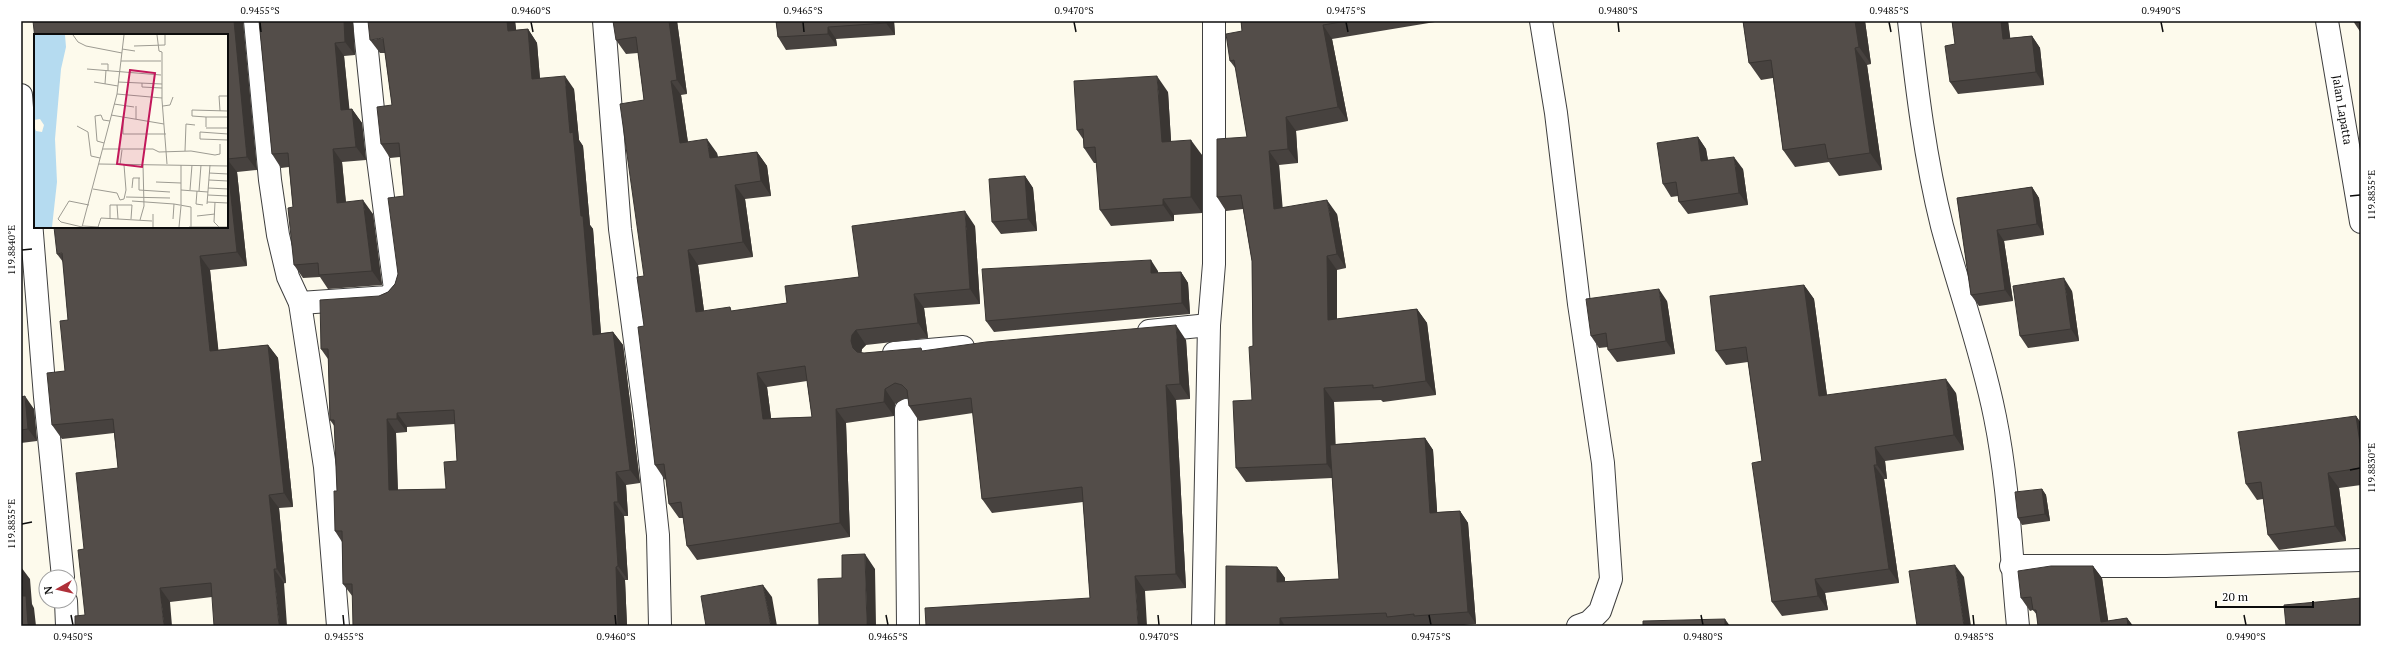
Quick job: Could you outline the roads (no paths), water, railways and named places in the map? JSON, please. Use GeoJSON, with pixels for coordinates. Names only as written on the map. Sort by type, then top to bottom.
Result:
{"type":"FeatureCollection","features":[{"type":"Feature","properties":{"kind":"street"},"geometry":{"type":"LineString","coordinates":[[255,21],[270,180],[278,235],[288,277],[300,304],[325,467],[338,626]]}},
{"type":"Feature","properties":{"kind":"street"},"geometry":{"type":"LineString","coordinates":[[300,304],[388,297],[395,289],[378,159],[364,21]]}},
{"type":"Feature","properties":{"kind":"street"},"geometry":{"type":"LineString","coordinates":[[604,21],[620,229],[646,423],[658,535],[660,626]]}},
{"type":"Feature","properties":{"kind":"street"},"geometry":{"type":"LineString","coordinates":[[1203,626],[1210,326],[1215,195],[1214,21]]}},
{"type":"Feature","properties":{"kind":"street"},"geometry":{"type":"LineString","coordinates":[[1541,21],[1556,113],[1579,304],[1603,463],[1611,579],[1600,611],[1589,622],[1578,626]]}},
{"type":"Feature","properties":{"kind":"street"},"geometry":{"type":"LineString","coordinates":[[1909,21],[1917,95],[1930,172],[1995,416],[2009,512],[2012,566],[2018,626]]}},
{"type":"Feature","properties":{"kind":"street","name":"Jalan Lapatta"},"geometry":{"type":"LineString","coordinates":[[2327,21],[2361,222]]}},
{"type":"Feature","properties":{"kind":"street"},"geometry":{"type":"LineString","coordinates":[[21,95],[45,397],[62,569]]}},
{"type":"Feature","properties":{"kind":"street"},"geometry":{"type":"LineString","coordinates":[[1131,332],[1210,326]]}},
{"type":"Feature","properties":{"kind":"street"},"geometry":{"type":"LineString","coordinates":[[873,355],[982,345]]}},
{"type":"Feature","properties":{"kind":"street"},"geometry":{"type":"LineString","coordinates":[[906,410],[908,626]]}},
{"type":"Feature","properties":{"kind":"street"},"geometry":{"type":"LineString","coordinates":[[2012,566],[2166,566],[2361,560]]}},
{"type":"Feature","properties":{"kind":"street"},"geometry":{"type":"LineString","coordinates":[[66,609],[67,626]]}}]}
